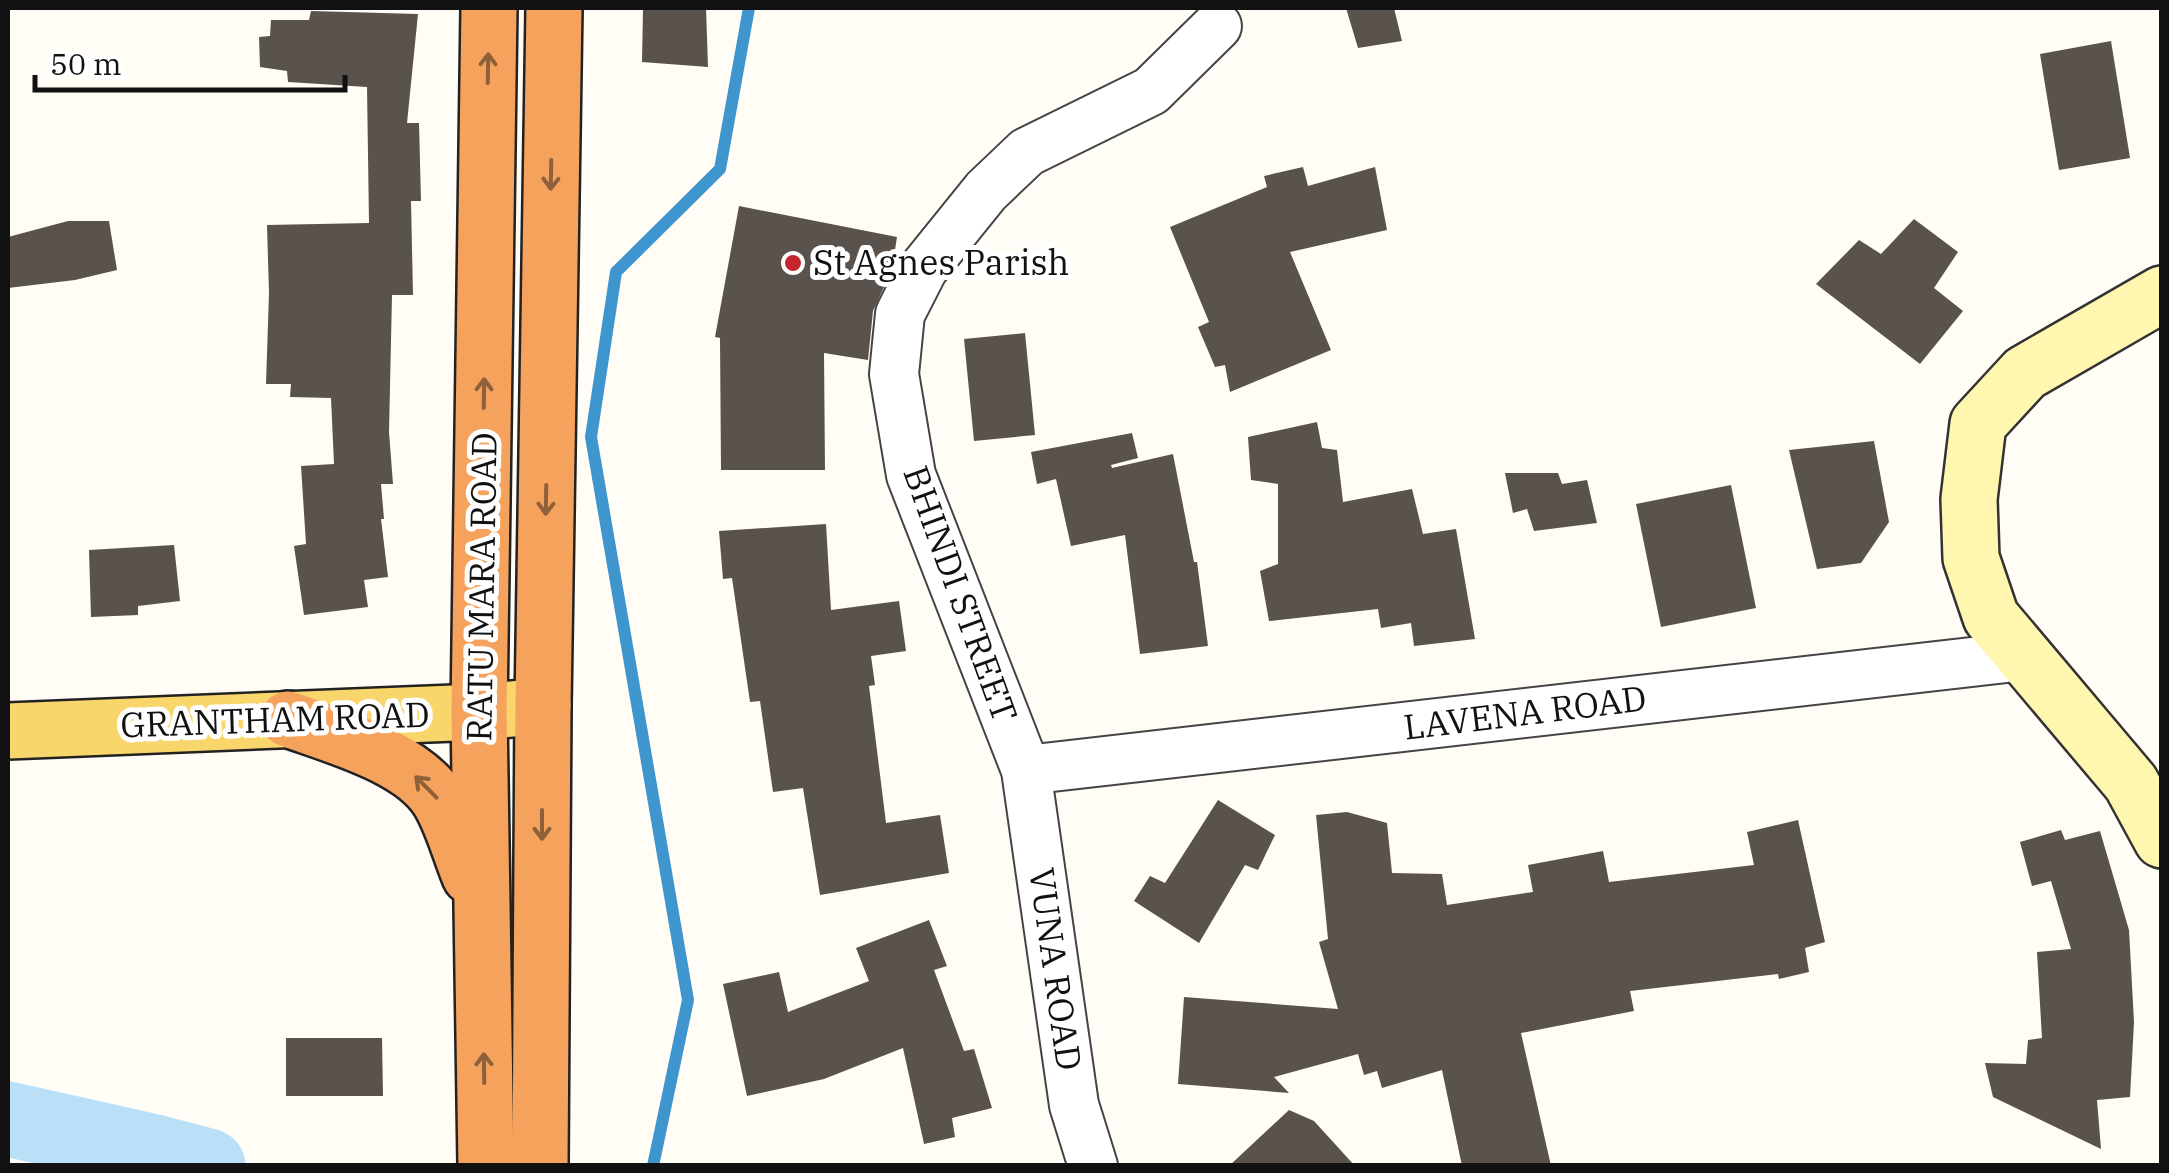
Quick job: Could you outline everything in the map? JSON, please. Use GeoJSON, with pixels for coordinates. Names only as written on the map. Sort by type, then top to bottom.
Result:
{"type":"FeatureCollection","features":[{"type":"Feature","properties":{"kind":"highway","name":"RATU MARA ROAD"},"geometry":{"type":"LineString","coordinates":[[486,1166],[479,712],[489,8]]}},
{"type":"Feature","properties":{"kind":"highway","name":"RATU MARA ROAD"},"geometry":{"type":"LineString","coordinates":[[540,1166],[542,706],[554,8]]}},
{"type":"Feature","properties":{"kind":"highway"},"geometry":{"type":"LineString","coordinates":[[288,719],[391,760],[422,780],[439,801],[482,906]]}},
{"type":"Feature","properties":{"kind":"main road"},"geometry":{"type":"LineString","coordinates":[[2162,294],[2026,373],[1978,424],[1969,499],[1971,558],[1991,616],[2131,783],[2162,840]]}},
{"type":"Feature","properties":{"kind":"main road","name":"GRANTHAM ROAD"},"geometry":{"type":"LineString","coordinates":[[8,731],[479,712],[542,706]]}},
{"type":"Feature","properties":{"kind":"street","name":"BHINDI STREET"},"geometry":{"type":"LineString","coordinates":[[1026,770],[910,475],[894,374],[900,314],[923,269],[986,192],[1027,152],[1151,92],[1218,26]]}},
{"type":"Feature","properties":{"kind":"street","name":"LAVENA ROAD"},"geometry":{"type":"LineString","coordinates":[[1026,770],[2024,656]]}},
{"type":"Feature","properties":{"kind":"street","name":"VUNA ROAD"},"geometry":{"type":"LineString","coordinates":[[1026,770],[1074,1105],[1093,1166]]}},
{"type":"Feature","properties":{"kind":"building"},"geometry":{"type":"Polygon","coordinates":[[[643,8],[706,8],[708,67],[642,62],[643,8]]]}},
{"type":"Feature","properties":{"kind":"building"},"geometry":{"type":"Polygon","coordinates":[[[1346,8],[1394,8],[1402,41],[1358,48],[1346,8]]]}},
{"type":"Feature","properties":{"kind":"building"},"geometry":{"type":"Polygon","coordinates":[[[311,11],[418,14],[407,123],[419,123],[421,201],[411,201],[413,295],[392,295],[389,432],[393,484],[381,484],[388,577],[364,580],[368,607],[304,615],[294,546],[306,544],[301,466],[334,464],[331,398],[290,397],[291,384],[266,384],[267,225],[369,223],[367,87],[288,82],[287,71],[260,67],[259,37],[270,36],[271,20],[309,20],[311,11]]]}},
{"type":"Feature","properties":{"kind":"building"},"geometry":{"type":"Polygon","coordinates":[[[2111,41],[2130,158],[2059,170],[2040,54],[2111,41]]]}},
{"type":"Feature","properties":{"kind":"building"},"geometry":{"type":"Polygon","coordinates":[[[1303,167],[1308,186],[1375,167],[1387,230],[1290,252],[1331,350],[1230,392],[1225,365],[1215,367],[1198,327],[1209,322],[1170,227],[1267,187],[1264,176],[1303,167]]]}},
{"type":"Feature","properties":{"kind":"building"},"geometry":{"type":"Polygon","coordinates":[[[739,206],[897,237],[892,270],[873,311],[868,360],[824,353],[825,470],[721,470],[720,338],[715,337],[739,206]]]}},
{"type":"Feature","properties":{"kind":"building"},"geometry":{"type":"Polygon","coordinates":[[[1914,219],[1958,252],[1934,288],[1963,311],[1920,364],[1816,284],[1859,240],[1881,254],[1914,219]]]}},
{"type":"Feature","properties":{"kind":"building"},"geometry":{"type":"Polygon","coordinates":[[[68,221],[109,221],[117,270],[75,280],[8,288],[8,237],[68,221]]]}},
{"type":"Feature","properties":{"kind":"building"},"geometry":{"type":"Polygon","coordinates":[[[1025,333],[1035,435],[974,441],[964,339],[1025,333]]]}},
{"type":"Feature","properties":{"kind":"building"},"geometry":{"type":"Polygon","coordinates":[[[1317,422],[1322,448],[1337,450],[1343,502],[1412,489],[1423,534],[1456,529],[1475,639],[1414,646],[1411,623],[1381,628],[1378,609],[1269,621],[1260,571],[1278,564],[1278,484],[1251,480],[1248,437],[1317,422]]]}},
{"type":"Feature","properties":{"kind":"building"},"geometry":{"type":"Polygon","coordinates":[[[1132,433],[1138,458],[1111,465],[1112,468],[1173,454],[1197,562],[1208,646],[1140,654],[1125,535],[1071,546],[1056,479],[1037,484],[1031,452],[1132,433]]]}},
{"type":"Feature","properties":{"kind":"building"},"geometry":{"type":"Polygon","coordinates":[[[1874,441],[1889,522],[1861,563],[1817,569],[1789,450],[1874,441]]]}},
{"type":"Feature","properties":{"kind":"building"},"geometry":{"type":"Polygon","coordinates":[[[1505,473],[1558,473],[1562,484],[1587,480],[1597,523],[1534,531],[1527,509],[1513,513],[1505,473]]]}},
{"type":"Feature","properties":{"kind":"building"},"geometry":{"type":"Polygon","coordinates":[[[1731,485],[1756,608],[1661,627],[1636,504],[1731,485]]]}},
{"type":"Feature","properties":{"kind":"building"},"geometry":{"type":"Polygon","coordinates":[[[826,524],[831,610],[899,601],[906,651],[871,656],[875,685],[869,686],[886,823],[940,815],[949,873],[820,895],[803,788],[773,792],[760,701],[750,702],[732,578],[723,579],[719,531],[826,524]]]}},
{"type":"Feature","properties":{"kind":"building"},"geometry":{"type":"Polygon","coordinates":[[[174,545],[180,601],[138,606],[138,615],[91,617],[89,550],[174,545]]]}},
{"type":"Feature","properties":{"kind":"building"},"geometry":{"type":"Polygon","coordinates":[[[1218,800],[1275,835],[1258,870],[1245,865],[1199,943],[1134,901],[1150,876],[1165,883],[1218,800]]]}},
{"type":"Feature","properties":{"kind":"building"},"geometry":{"type":"Polygon","coordinates":[[[1347,812],[1387,823],[1392,873],[1442,874],[1447,905],[1533,892],[1528,865],[1603,851],[1609,882],[1754,865],[1747,832],[1798,820],[1825,942],[1805,948],[1809,972],[1779,979],[1778,974],[1630,991],[1634,1011],[1521,1033],[1551,1166],[1462,1166],[1442,1070],[1382,1088],[1377,1071],[1364,1075],[1358,1054],[1274,1077],[1289,1093],[1178,1084],[1184,997],[1338,1009],[1319,942],[1328,939],[1316,815],[1347,812]]]}},
{"type":"Feature","properties":{"kind":"building"},"geometry":{"type":"Polygon","coordinates":[[[2061,830],[2065,840],[2100,831],[2129,930],[2134,1022],[2130,1097],[2097,1100],[2101,1149],[1993,1097],[1985,1063],[2026,1064],[2028,1040],[2042,1038],[2037,952],[2071,949],[2051,881],[2032,886],[2020,842],[2061,830]]]}},
{"type":"Feature","properties":{"kind":"building"},"geometry":{"type":"Polygon","coordinates":[[[929,920],[947,966],[934,970],[964,1051],[974,1049],[992,1108],[952,1118],[955,1137],[924,1144],[903,1048],[824,1079],[747,1096],[723,984],[779,972],[788,1012],[869,981],[856,948],[929,920]]]}},
{"type":"Feature","properties":{"kind":"building"},"geometry":{"type":"Polygon","coordinates":[[[286,1038],[382,1038],[383,1096],[286,1096],[286,1038]]]}},
{"type":"Feature","properties":{"kind":"building"},"geometry":{"type":"Polygon","coordinates":[[[1289,1110],[1314,1121],[1355,1166],[1229,1166],[1289,1110]]]}},
{"type":"Feature","properties":{"kind":"waterway"},"geometry":{"type":"LineString","coordinates":[[653,1166],[688,1000],[591,437],[616,272],[720,169],[749,8]]}},
{"type":"Feature","properties":{"kind":"waterway"},"geometry":{"type":"LineString","coordinates":[[8,1119],[208,1166]]}},
{"type":"Feature","properties":{"kind":"place","name":"St Agnes Parish"},"geometry":{"type":"Point","coordinates":[793,263]}}]}
